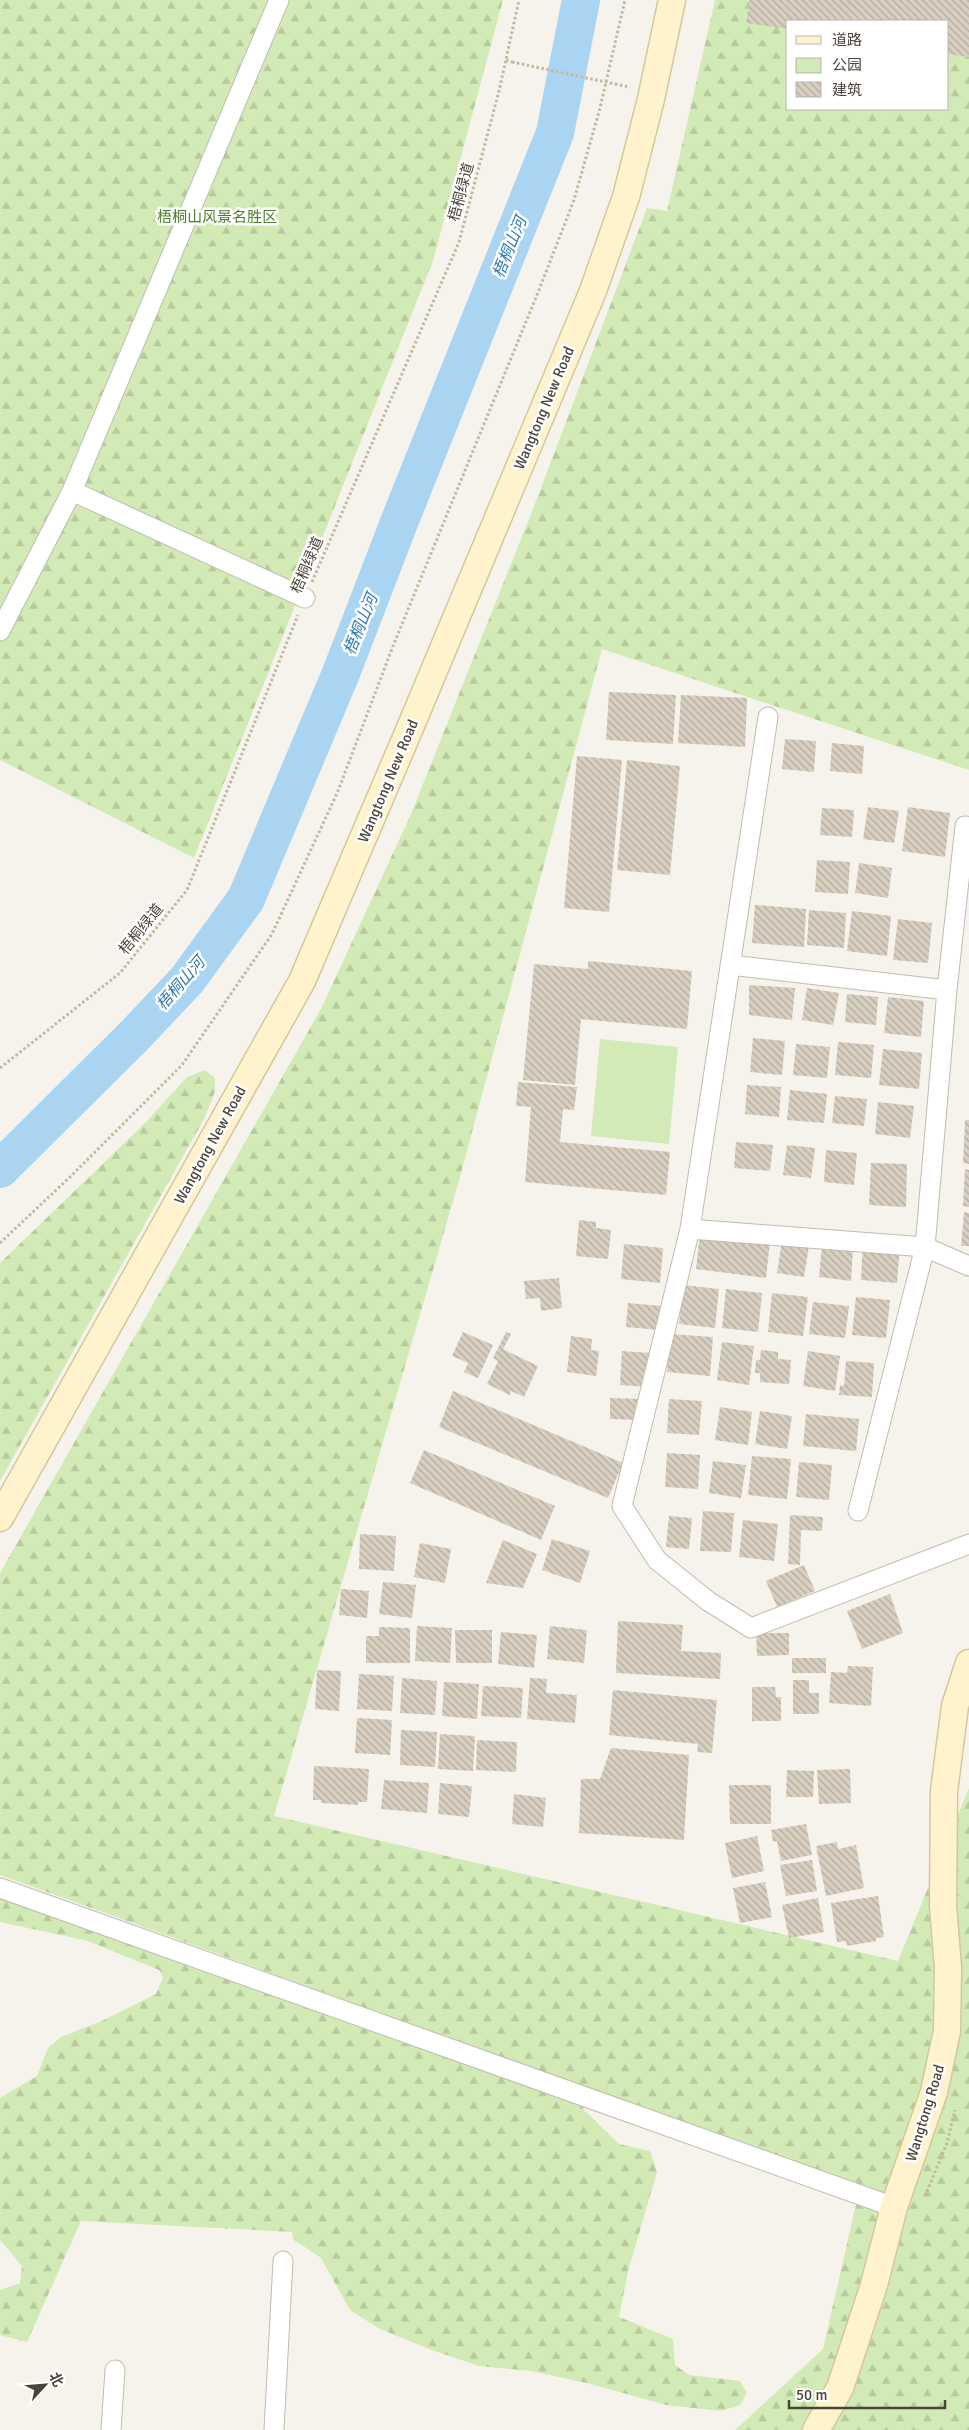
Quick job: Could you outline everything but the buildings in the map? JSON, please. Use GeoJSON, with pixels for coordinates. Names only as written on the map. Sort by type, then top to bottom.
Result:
{"type":"FeatureCollection","features":[{"type":"Feature","properties":{"kind":"street"},"geometry":{"type":"LineString","coordinates":[[0,632],[72,491],[279,0]]}},
{"type":"Feature","properties":{"kind":"street","name":"Wangtong New Road"},"geometry":{"type":"LineString","coordinates":[[0,1518],[302,981],[593,291],[626,197],[672,0]]}},
{"type":"Feature","properties":{"kind":"street"},"geometry":{"type":"LineString","coordinates":[[72,491],[305,598]]}},
{"type":"Feature","properties":{"kind":"street"},"geometry":{"type":"LineString","coordinates":[[768,718],[690,1229],[622,1506],[657,1560],[708,1601],[751,1628],[969,1544]]}},
{"type":"Feature","properties":{"kind":"street"},"geometry":{"type":"LineString","coordinates":[[858,1511],[925,1247],[946,990],[965,826],[969,827]]}},
{"type":"Feature","properties":{"kind":"street"},"geometry":{"type":"LineString","coordinates":[[730,965],[946,990]]}},
{"type":"Feature","properties":{"kind":"street"},"geometry":{"type":"LineString","coordinates":[[690,1229],[925,1247],[969,1266]]}},
{"type":"Feature","properties":{"kind":"street","name":"Wangtong Road"},"geometry":{"type":"LineString","coordinates":[[816,2430],[840,2388],[874,2285],[894,2208],[934,2092],[947,2031],[948,1968],[943,1906],[944,1792],[955,1706],[969,1663]]}},
{"type":"Feature","properties":{"kind":"street"},"geometry":{"type":"LineString","coordinates":[[0,1888],[894,2208]]}},
{"type":"Feature","properties":{"kind":"street"},"geometry":{"type":"LineString","coordinates":[[274,2430],[283,2260]]}},
{"type":"Feature","properties":{"kind":"street"},"geometry":{"type":"LineString","coordinates":[[111,2430],[115,2370]]}},
{"type":"Feature","properties":{"kind":"path","name":"梧桐绿道"},"geometry":{"type":"LineString","coordinates":[[0,1068],[120,973],[187,890],[305,598],[459,242],[506,60],[519,0]]}},
{"type":"Feature","properties":{"kind":"path"},"geometry":{"type":"LineString","coordinates":[[0,1243],[70,1177],[182,1065],[272,934],[338,791],[393,646],[540,290],[574,200],[600,108],[625,0]]}},
{"type":"Feature","properties":{"kind":"path"},"geometry":{"type":"LineString","coordinates":[[506,60],[630,87]]}},
{"type":"Feature","properties":{"kind":"green space","name":"梧桐山风景名胜区"},"geometry":{"type":"Polygon","coordinates":[[[0,0],[503,0],[433,261],[194,858],[0,760],[0,0]]]}},
{"type":"Feature","properties":{"kind":"green space"},"geometry":{"type":"Polygon","coordinates":[[[715,0],[969,0],[969,770],[602,649],[458,1184],[274,1816],[898,1961],[969,1788],[969,2430],[735,2430],[823,2349],[860,2187],[0,1875],[0,1573],[322,1007],[411,814],[533,509],[647,208],[667,211],[715,0]]]}},
{"type":"Feature","properties":{"kind":"green space"},"geometry":{"type":"Polygon","coordinates":[[[600,1039],[678,1047],[669,1144],[591,1136],[600,1039]]]}},
{"type":"Feature","properties":{"kind":"green space"},"geometry":{"type":"Polygon","coordinates":[[[205,1070],[215,1078],[215,1092],[204,1119],[0,1481],[0,1263],[145,1123],[187,1077],[205,1070]]]}},
{"type":"Feature","properties":{"kind":"green space"},"geometry":{"type":"Polygon","coordinates":[[[0,1893],[580,2099],[584,2110],[619,2144],[650,2151],[657,2172],[628,2271],[619,2317],[673,2339],[675,2365],[689,2375],[740,2381],[747,2393],[740,2405],[721,2411],[666,2405],[587,2383],[531,2371],[479,2366],[429,2349],[380,2329],[350,2310],[321,2258],[293,2239],[292,2232],[81,2221],[27,2342],[0,2335],[0,2290],[20,2283],[22,2266],[0,2240],[0,2098],[37,2076],[48,2048],[61,2037],[104,2020],[156,1994],[163,1978],[159,1970],[88,1941],[0,1922],[0,1893]]]}},
{"type":"Feature","properties":{"kind":"waterway","name":"梧桐山河"},"geometry":{"type":"LineString","coordinates":[[0,1169],[134,1036],[187,980],[246,899],[341,673],[400,520],[555,133],[581,0]]}}]}
